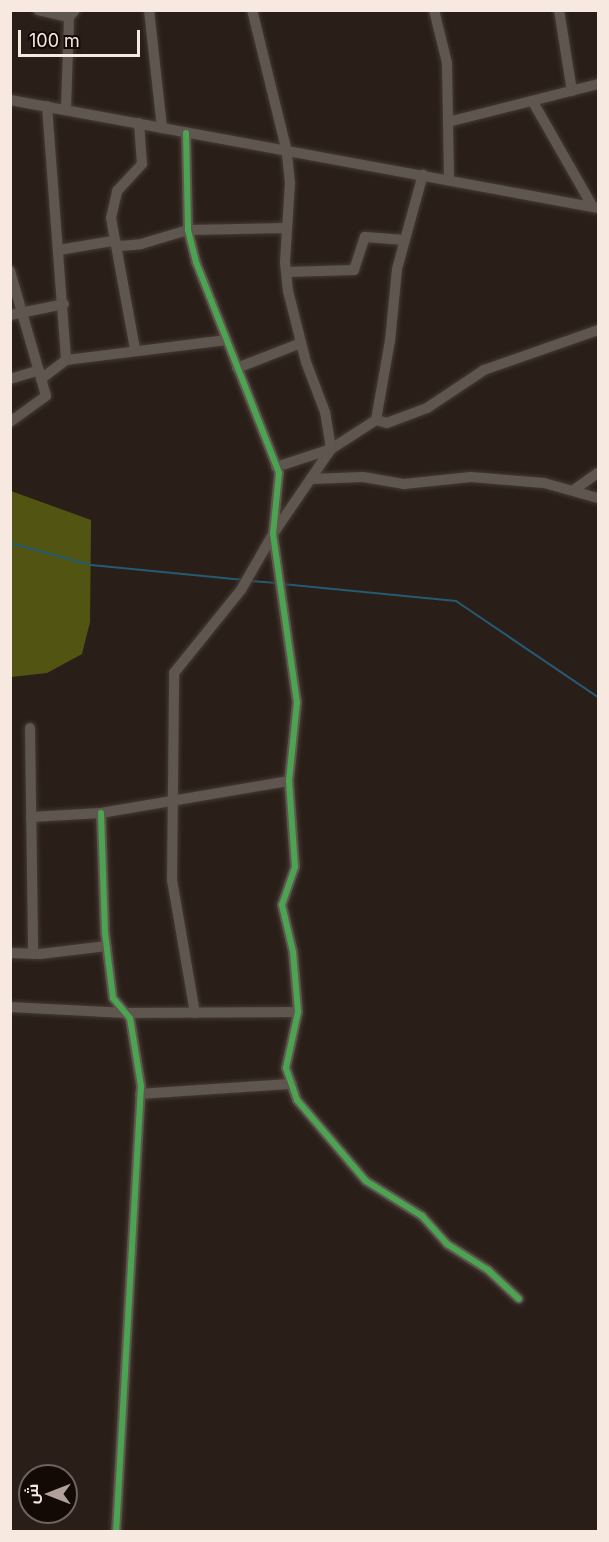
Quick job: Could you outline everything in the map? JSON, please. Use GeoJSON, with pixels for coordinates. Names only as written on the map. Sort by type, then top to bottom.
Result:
{"type":"FeatureCollection","features":[{"type":"Feature","properties":{"kind":"street"},"geometry":{"type":"LineString","coordinates":[[38,10],[72,14],[66,109]]}},
{"type":"Feature","properties":{"kind":"street"},"geometry":{"type":"LineString","coordinates":[[149,10],[162,128]]}},
{"type":"Feature","properties":{"kind":"street"},"geometry":{"type":"LineString","coordinates":[[195,1013],[172,880],[175,801],[174,673],[241,590],[273,534],[332,449],[316,383],[301,343],[286,272],[287,152],[252,10]]}},
{"type":"Feature","properties":{"kind":"street"},"geometry":{"type":"LineString","coordinates":[[434,10],[447,63],[449,178]]}},
{"type":"Feature","properties":{"kind":"street"},"geometry":{"type":"LineString","coordinates":[[559,10],[572,91]]}},
{"type":"Feature","properties":{"kind":"street"},"geometry":{"type":"LineString","coordinates":[[448,122],[598,84]]}},
{"type":"Feature","properties":{"kind":"street"},"geometry":{"type":"LineString","coordinates":[[10,100],[287,152],[449,178],[596,207]]}},
{"type":"Feature","properties":{"kind":"street"},"geometry":{"type":"LineString","coordinates":[[533,102],[596,207]]}},
{"type":"Feature","properties":{"kind":"street"},"geometry":{"type":"LineString","coordinates":[[47,106],[64,304],[66,360]]}},
{"type":"Feature","properties":{"kind":"street"},"geometry":{"type":"LineString","coordinates":[[135,349],[112,241],[111,218],[117,190],[142,164],[139,123]]}},
{"type":"Feature","properties":{"kind":"street"},"geometry":{"type":"LineString","coordinates":[[186,133],[188,230],[196,262],[276,467],[273,534],[297,702],[289,781],[295,867],[282,905],[293,952],[298,1012],[287,1055],[292,1084],[297,1100],[366,1181],[422,1216],[447,1244],[488,1270],[519,1299]]}},
{"type":"Feature","properties":{"kind":"street"},"geometry":{"type":"LineString","coordinates":[[276,467],[332,449],[376,420],[390,341],[397,269],[423,174]]}},
{"type":"Feature","properties":{"kind":"street"},"geometry":{"type":"LineString","coordinates":[[59,250],[112,241],[120,246],[141,244],[188,230],[287,228]]}},
{"type":"Feature","properties":{"kind":"street"},"geometry":{"type":"LineString","coordinates":[[286,272],[354,270],[364,237],[405,240]]}},
{"type":"Feature","properties":{"kind":"street"},"geometry":{"type":"LineString","coordinates":[[10,271],[25,312],[46,396],[10,422]]}},
{"type":"Feature","properties":{"kind":"street"},"geometry":{"type":"LineString","coordinates":[[10,315],[64,304]]}},
{"type":"Feature","properties":{"kind":"street"},"geometry":{"type":"LineString","coordinates":[[376,420],[387,423],[428,408],[484,370],[598,330]]}},
{"type":"Feature","properties":{"kind":"street"},"geometry":{"type":"LineString","coordinates":[[10,379],[40,374],[66,360],[135,349],[169,350],[226,340]]}},
{"type":"Feature","properties":{"kind":"street"},"geometry":{"type":"LineString","coordinates":[[237,368],[301,343]]}},
{"type":"Feature","properties":{"kind":"street"},"geometry":{"type":"LineString","coordinates":[[575,489],[598,473]]}},
{"type":"Feature","properties":{"kind":"street"},"geometry":{"type":"LineString","coordinates":[[311,478],[363,477],[404,484],[471,477],[544,483],[575,489],[598,498]]}},
{"type":"Feature","properties":{"kind":"street"},"geometry":{"type":"LineString","coordinates":[[30,728],[33,954]]}},
{"type":"Feature","properties":{"kind":"street"},"geometry":{"type":"LineString","coordinates":[[31,817],[101,813],[289,781]]}},
{"type":"Feature","properties":{"kind":"street"},"geometry":{"type":"LineString","coordinates":[[101,813],[107,946],[113,998],[130,1018],[140,1094],[116,1532]]}},
{"type":"Feature","properties":{"kind":"street"},"geometry":{"type":"LineString","coordinates":[[10,953],[33,954],[107,946]]}},
{"type":"Feature","properties":{"kind":"street"},"geometry":{"type":"LineString","coordinates":[[10,1007],[126,1013],[298,1012]]}},
{"type":"Feature","properties":{"kind":"street"},"geometry":{"type":"LineString","coordinates":[[140,1094],[292,1084]]}},
{"type":"Feature","properties":{"kind":"shaded area"},"geometry":{"type":"Polygon","coordinates":[[[11,491],[91,520],[90,622],[82,654],[47,673],[11,677],[11,491]]]}},
{"type":"Feature","properties":{"kind":"waterway"},"geometry":{"type":"LineString","coordinates":[[10,543],[91,565],[244,580]]}},
{"type":"Feature","properties":{"kind":"waterway"},"geometry":{"type":"LineString","coordinates":[[250,581],[277,583]]}},
{"type":"Feature","properties":{"kind":"waterway"},"geometry":{"type":"LineString","coordinates":[[282,584],[456,601],[598,697]]}},
{"type":"Feature","properties":{"kind":"cycle path"},"geometry":{"type":"LineString","coordinates":[[186,133],[188,230],[196,262],[279,473],[273,534],[297,702],[289,781],[295,867],[282,905],[293,952],[298,1012],[286,1068],[297,1100],[366,1181],[422,1216],[447,1244],[488,1270],[519,1299]]}},
{"type":"Feature","properties":{"kind":"cycle path"},"geometry":{"type":"LineString","coordinates":[[101,813],[105,933],[113,998],[130,1018],[141,1086],[116,1532]]}}]}
